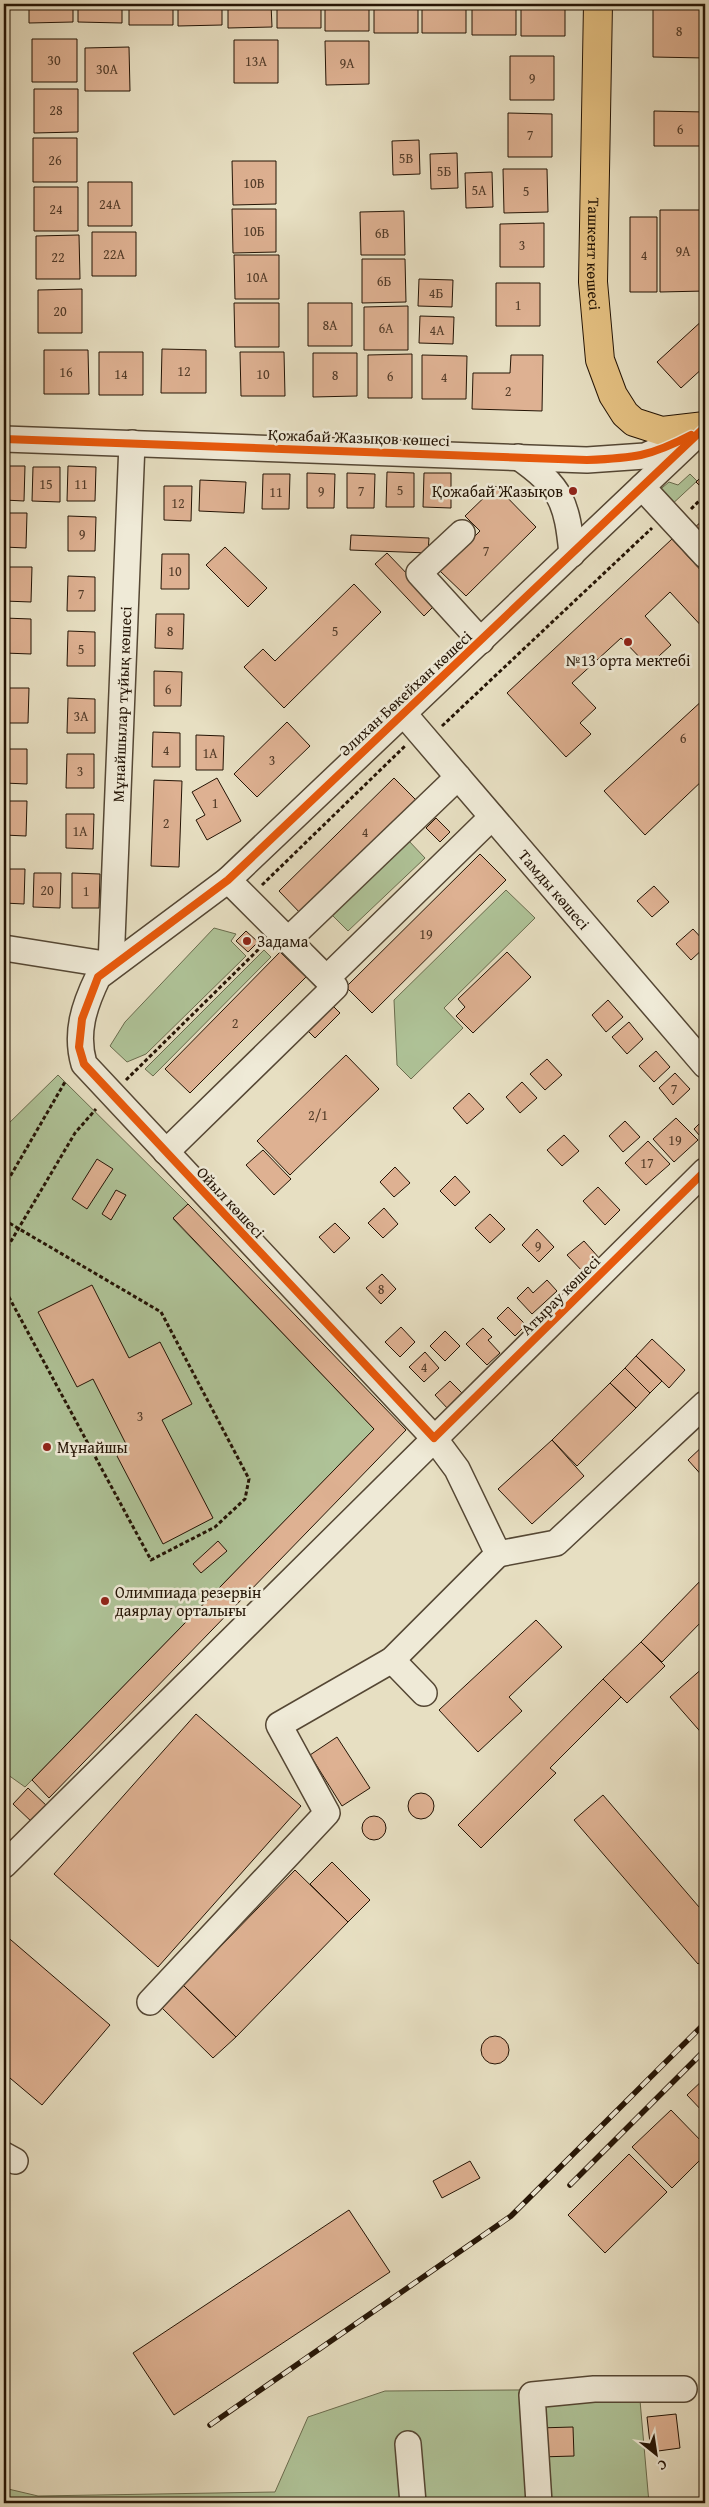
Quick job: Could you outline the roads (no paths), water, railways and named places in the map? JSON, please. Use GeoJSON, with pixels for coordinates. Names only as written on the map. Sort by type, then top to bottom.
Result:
{"type":"FeatureCollection","features":[{"type":"Feature","properties":{"kind":"main road","name":"Ташкент көшесі"},"geometry":{"type":"LineString","coordinates":[[598,4],[593,282],[600,360],[613,395],[634,422],[662,431],[705,427]]}},
{"type":"Feature","properties":{"kind":"street","name":"Қожабай Жазықов көшесі"},"geometry":{"type":"LineString","coordinates":[[4,439],[132,442],[587,460],[645,456],[667,448],[705,427]]}},
{"type":"Feature","properties":{"kind":"street","name":"Әлихан Бөкейхан көшесі"},"geometry":{"type":"LineString","coordinates":[[111,965],[228,880],[705,427]]}},
{"type":"Feature","properties":{"kind":"street","name":"Мұнайшылар тұйық көшесі"},"geometry":{"type":"LineString","coordinates":[[111,965],[132,442]]}},
{"type":"Feature","properties":{"kind":"street"},"geometry":{"type":"LineString","coordinates":[[518,457],[541,472],[560,498],[567,514],[572,554]]}},
{"type":"Feature","properties":{"kind":"street"},"geometry":{"type":"LineString","coordinates":[[642,487],[705,555]]}},
{"type":"Feature","properties":{"kind":"street"},"geometry":{"type":"LineString","coordinates":[[462,533],[419,573],[480,641]]}},
{"type":"Feature","properties":{"kind":"street","name":"Тамды көшесі"},"geometry":{"type":"LineString","coordinates":[[404,714],[705,1066]]}},
{"type":"Feature","properties":{"kind":"street"},"geometry":{"type":"LineString","coordinates":[[283,935],[458,777]]}},
{"type":"Feature","properties":{"kind":"street"},"geometry":{"type":"LineString","coordinates":[[327,978],[492,817]]}},
{"type":"Feature","properties":{"kind":"street"},"geometry":{"type":"LineString","coordinates":[[166,1152],[335,987],[228,880]]}},
{"type":"Feature","properties":{"kind":"street"},"geometry":{"type":"LineString","coordinates":[[4,948],[111,965]]}},
{"type":"Feature","properties":{"kind":"street","name":"Ойыл көшесі"},"geometry":{"type":"LineString","coordinates":[[111,965],[98,977],[88,998],[82,1019],[79,1047],[84,1064],[434,1438],[456,1469],[498,1554]]}},
{"type":"Feature","properties":{"kind":"street","name":"Атырау көшесі"},"geometry":{"type":"LineString","coordinates":[[4,1864],[705,1171]]}},
{"type":"Feature","properties":{"kind":"street"},"geometry":{"type":"LineString","coordinates":[[150,2002],[328,1813],[279,1725],[392,1660],[498,1554],[556,1543],[705,1404]]}},
{"type":"Feature","properties":{"kind":"street"},"geometry":{"type":"LineString","coordinates":[[392,1660],[424,1693]]}},
{"type":"Feature","properties":{"kind":"street"},"geometry":{"type":"LineString","coordinates":[[539,2503],[532,2395],[594,2389],[684,2389]]}},
{"type":"Feature","properties":{"kind":"street"},"geometry":{"type":"LineString","coordinates":[[408,2444],[413,2503]]}},
{"type":"Feature","properties":{"kind":"railway"},"geometry":{"type":"LineString","coordinates":[[210,2425],[511,2216],[705,2023]]}},
{"type":"Feature","properties":{"kind":"railway"},"geometry":{"type":"LineString","coordinates":[[570,2185],[705,2050]]}},
{"type":"Feature","properties":{"kind":"place","name":"Қожабай Жазықов"},"geometry":{"type":"Point","coordinates":[573,491]}},
{"type":"Feature","properties":{"kind":"place","name":"№13 орта мектебі"},"geometry":{"type":"Point","coordinates":[628,642]}},
{"type":"Feature","properties":{"kind":"place","name":"Задама"},"geometry":{"type":"Point","coordinates":[247,941]}},
{"type":"Feature","properties":{"kind":"place","name":"Мұнайшы"},"geometry":{"type":"Point","coordinates":[47,1447]}},
{"type":"Feature","properties":{"kind":"place","name":"Олимпиада резервін даярлау орталығы"},"geometry":{"type":"Point","coordinates":[105,1601]}}]}
